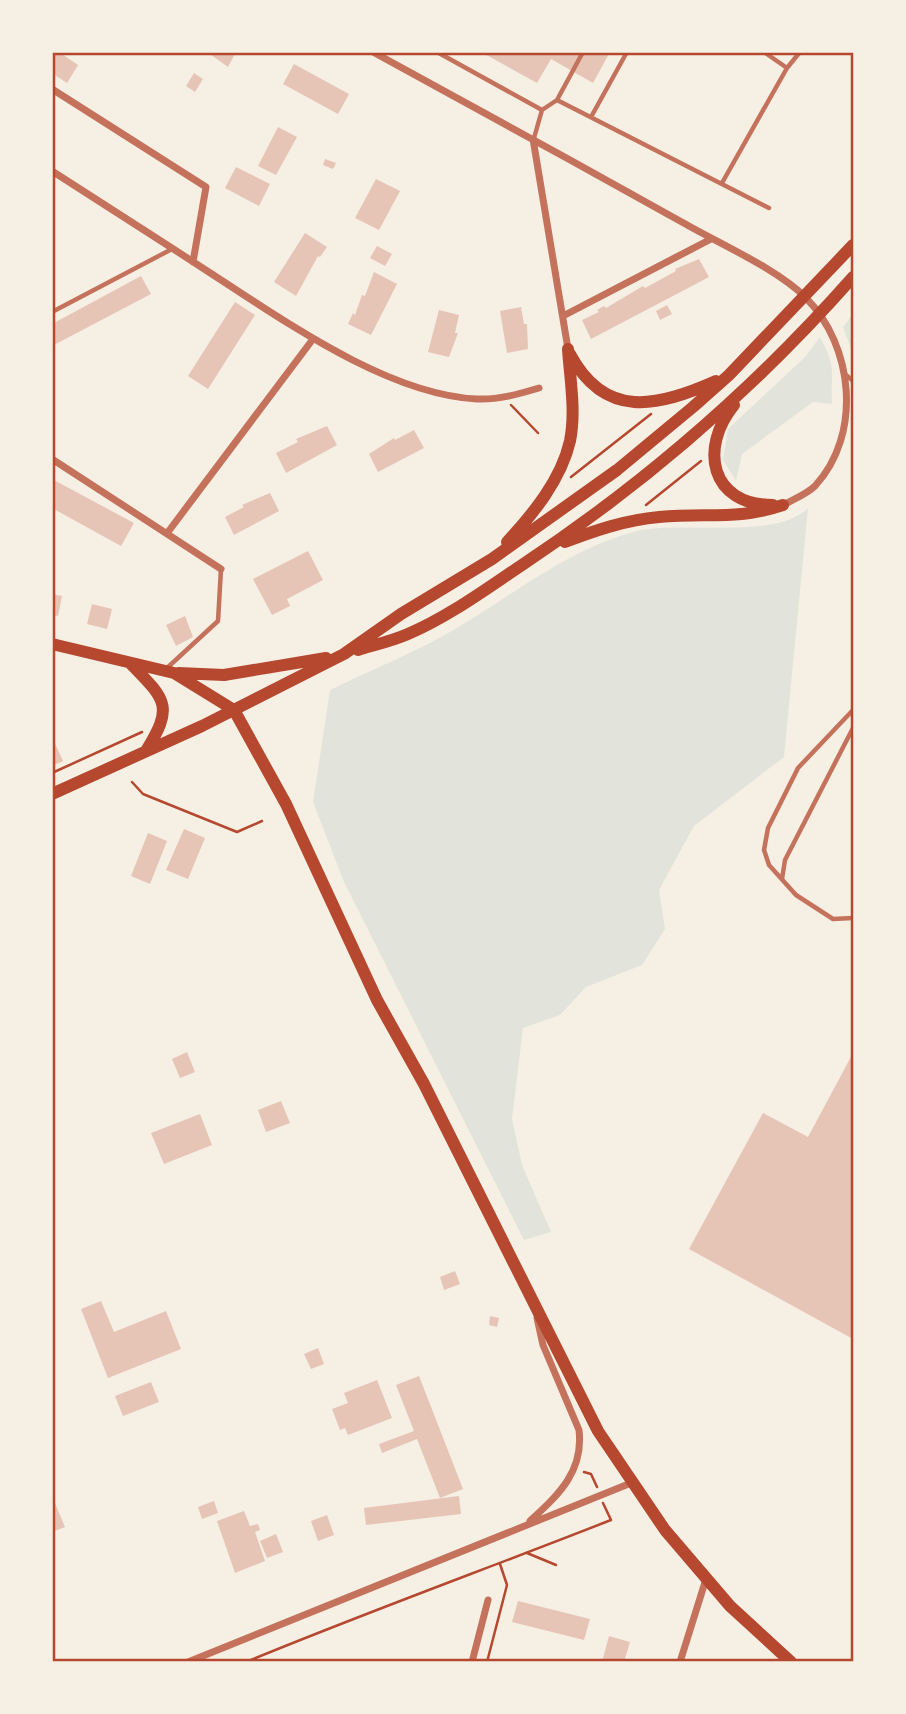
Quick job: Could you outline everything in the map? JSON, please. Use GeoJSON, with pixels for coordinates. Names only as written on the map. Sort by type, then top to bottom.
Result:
{"type":"FeatureCollection","features":[{"type":"Feature","properties":{"kind":"main road"},"geometry":{"type":"LineString","coordinates":[[52,794],[234,710],[344,654],[401,614],[492,559],[617,470],[729,375],[853,245]]}},
{"type":"Feature","properties":{"kind":"main road"},"geometry":{"type":"LineString","coordinates":[[52,644],[169,671],[234,674],[344,654],[409,634],[548,548],[640,479],[754,381],[853,277]]}},
{"type":"Feature","properties":{"kind":"main road"},"geometry":{"type":"LineString","coordinates":[[568,349],[582,376],[600,390],[618,399],[643,404],[668,401],[729,375]]}},
{"type":"Feature","properties":{"kind":"main road"},"geometry":{"type":"LineString","coordinates":[[492,559],[534,513],[550,487],[570,442],[573,398],[568,349]]}},
{"type":"Feature","properties":{"kind":"main road"},"geometry":{"type":"LineString","coordinates":[[754,381],[730,409],[712,452],[718,475],[728,488],[746,501],[783,505]]}},
{"type":"Feature","properties":{"kind":"main road"},"geometry":{"type":"LineString","coordinates":[[548,548],[626,521],[689,515],[732,517],[755,514],[783,505]]}},
{"type":"Feature","properties":{"kind":"main road"},"geometry":{"type":"LineString","coordinates":[[131,664],[155,689],[164,711],[162,726],[146,751]]}},
{"type":"Feature","properties":{"kind":"main road"},"geometry":{"type":"LineString","coordinates":[[169,671],[234,710],[275,783],[377,1000],[424,1084],[598,1431],[631,1483],[706,1578],[730,1606],[791,1661]]}},
{"type":"Feature","properties":{"kind":"street"},"geometry":{"type":"LineString","coordinates":[[373,52],[788,282],[827,321],[838,344],[846,375],[846,411],[839,441],[826,470],[813,487],[783,505]]}},
{"type":"Feature","properties":{"kind":"street"},"geometry":{"type":"LineString","coordinates":[[52,89],[206,187],[193,262]]}},
{"type":"Feature","properties":{"kind":"street"},"geometry":{"type":"LineString","coordinates":[[533,139],[568,349]]}},
{"type":"Feature","properties":{"kind":"street"},"geometry":{"type":"LineString","coordinates":[[52,171],[313,339],[407,383],[477,399],[504,397],[539,388]]}},
{"type":"Feature","properties":{"kind":"street"},"geometry":{"type":"LineString","coordinates":[[563,316],[711,239]]}},
{"type":"Feature","properties":{"kind":"street"},"geometry":{"type":"LineString","coordinates":[[168,532],[313,339]]}},
{"type":"Feature","properties":{"kind":"street"},"geometry":{"type":"LineString","coordinates":[[52,459],[221,569]]}},
{"type":"Feature","properties":{"kind":"street"},"geometry":{"type":"LineString","coordinates":[[524,1526],[564,1488],[575,1469],[580,1451],[579,1430],[543,1345],[534,1307]]}},
{"type":"Feature","properties":{"kind":"street"},"geometry":{"type":"LineString","coordinates":[[188,1661],[631,1483]]}},
{"type":"Feature","properties":{"kind":"street"},"geometry":{"type":"LineString","coordinates":[[680,1661],[706,1578]]}},
{"type":"Feature","properties":{"kind":"street"},"geometry":{"type":"LineString","coordinates":[[472,1661],[488,1600]]}},
{"type":"Feature","properties":{"kind":"lane"},"geometry":{"type":"LineString","coordinates":[[437,52],[542,110]]}},
{"type":"Feature","properties":{"kind":"lane"},"geometry":{"type":"LineString","coordinates":[[533,139],[542,110],[557,100],[583,52]]}},
{"type":"Feature","properties":{"kind":"lane"},"geometry":{"type":"LineString","coordinates":[[591,117],[626,52]]}},
{"type":"Feature","properties":{"kind":"lane"},"geometry":{"type":"LineString","coordinates":[[764,52],[787,68]]}},
{"type":"Feature","properties":{"kind":"lane"},"geometry":{"type":"LineString","coordinates":[[722,183],[787,68],[800,52]]}},
{"type":"Feature","properties":{"kind":"lane"},"geometry":{"type":"LineString","coordinates":[[557,100],[769,208]]}},
{"type":"Feature","properties":{"kind":"lane"},"geometry":{"type":"LineString","coordinates":[[52,313],[173,248]]}},
{"type":"Feature","properties":{"kind":"lane"},"geometry":{"type":"LineString","coordinates":[[846,375],[853,381]]}},
{"type":"Feature","properties":{"kind":"lane"},"geometry":{"type":"LineString","coordinates":[[846,411],[853,406]]}},
{"type":"Feature","properties":{"kind":"lane"},"geometry":{"type":"LineString","coordinates":[[169,671],[218,621],[221,569]]}},
{"type":"Feature","properties":{"kind":"lane"},"geometry":{"type":"LineString","coordinates":[[853,710],[798,768],[768,828],[764,849],[769,865],[796,895],[833,919],[853,918]]}},
{"type":"Feature","properties":{"kind":"lane"},"geometry":{"type":"LineString","coordinates":[[782,880],[785,860],[853,728]]}},
{"type":"Feature","properties":{"kind":"path"},"geometry":{"type":"LineString","coordinates":[[504,397],[538,433]]}},
{"type":"Feature","properties":{"kind":"path"},"geometry":{"type":"LineString","coordinates":[[550,487],[558,486],[668,401]]}},
{"type":"Feature","properties":{"kind":"path"},"geometry":{"type":"LineString","coordinates":[[626,521],[712,452]]}},
{"type":"Feature","properties":{"kind":"path"},"geometry":{"type":"LineString","coordinates":[[52,773],[148,726]]}},
{"type":"Feature","properties":{"kind":"path"},"geometry":{"type":"LineString","coordinates":[[132,782],[143,794],[237,832],[262,821]]}},
{"type":"Feature","properties":{"kind":"path"},"geometry":{"type":"LineString","coordinates":[[246,1661],[611,1520],[591,1474],[575,1469]]}},
{"type":"Feature","properties":{"kind":"path"},"geometry":{"type":"LineString","coordinates":[[527,1553],[556,1565]]}},
{"type":"Feature","properties":{"kind":"path"},"geometry":{"type":"LineString","coordinates":[[488,1661],[507,1586],[500,1564]]}},
{"type":"Feature","properties":{"kind":"shaded area"},"geometry":{"type":"Polygon","coordinates":[[[853,314],[853,349],[852,351],[843,327],[853,314]]]}},
{"type":"Feature","properties":{"kind":"shaded area"},"geometry":{"type":"Polygon","coordinates":[[[820,337],[831,364],[832,404],[813,402],[742,454],[736,481],[723,460],[728,429],[805,357],[820,337]]]}},
{"type":"Feature","properties":{"kind":"shaded area"},"geometry":{"type":"Polygon","coordinates":[[[808,508],[784,757],[694,826],[659,890],[665,929],[642,965],[586,987],[560,1015],[523,1028],[512,1119],[522,1165],[551,1232],[524,1240],[344,882],[313,802],[330,690],[435,640],[540,575],[611,539],[656,528],[727,528],[774,524],[793,518],[808,508]]]}},
{"type":"Feature","properties":{"kind":"building"},"geometry":{"type":"Polygon","coordinates":[[[52,52],[59,52],[78,65],[67,83],[52,73],[52,52]]]}},
{"type":"Feature","properties":{"kind":"building"},"geometry":{"type":"Polygon","coordinates":[[[207,52],[236,52],[228,67],[207,52]]]}},
{"type":"Feature","properties":{"kind":"building"},"geometry":{"type":"Polygon","coordinates":[[[481,52],[610,52],[593,83],[551,59],[537,83],[481,52]]]}},
{"type":"Feature","properties":{"kind":"building"},"geometry":{"type":"Polygon","coordinates":[[[294,64],[349,94],[338,114],[283,84],[294,64]]]}},
{"type":"Feature","properties":{"kind":"building"},"geometry":{"type":"Polygon","coordinates":[[[194,73],[203,79],[195,92],[186,86],[194,73]]]}},
{"type":"Feature","properties":{"kind":"building"},"geometry":{"type":"Polygon","coordinates":[[[278,127],[297,137],[276,175],[258,166],[278,127]]]}},
{"type":"Feature","properties":{"kind":"building"},"geometry":{"type":"Polygon","coordinates":[[[325,159],[336,163],[333,169],[323,165],[325,159]]]}},
{"type":"Feature","properties":{"kind":"building"},"geometry":{"type":"Polygon","coordinates":[[[236,167],[270,184],[259,206],[225,188],[236,167]]]}},
{"type":"Feature","properties":{"kind":"building"},"geometry":{"type":"Polygon","coordinates":[[[376,179],[400,191],[379,230],[355,218],[376,179]]]}},
{"type":"Feature","properties":{"kind":"building"},"geometry":{"type":"Polygon","coordinates":[[[305,233],[327,247],[320,257],[318,256],[296,296],[274,282],[305,233]]]}},
{"type":"Feature","properties":{"kind":"building"},"geometry":{"type":"Polygon","coordinates":[[[377,246],[392,254],[385,266],[370,258],[377,246]]]}},
{"type":"Feature","properties":{"kind":"building"},"geometry":{"type":"Polygon","coordinates":[[[699,259],[709,277],[591,339],[582,320],[599,312],[597,310],[604,306],[606,308],[643,286],[645,288],[676,271],[675,269],[699,259]]]}},
{"type":"Feature","properties":{"kind":"building"},"geometry":{"type":"Polygon","coordinates":[[[374,272],[397,284],[371,335],[348,324],[353,313],[355,315],[362,295],[365,296],[374,272]]]}},
{"type":"Feature","properties":{"kind":"building"},"geometry":{"type":"Polygon","coordinates":[[[141,276],[151,294],[52,346],[52,324],[141,276]]]}},
{"type":"Feature","properties":{"kind":"building"},"geometry":{"type":"Polygon","coordinates":[[[235,302],[255,315],[208,389],[188,376],[235,302]]]}},
{"type":"Feature","properties":{"kind":"building"},"geometry":{"type":"Polygon","coordinates":[[[667,305],[672,314],[660,320],[656,311],[667,305]]]}},
{"type":"Feature","properties":{"kind":"building"},"geometry":{"type":"Polygon","coordinates":[[[521,307],[524,324],[527,324],[528,349],[507,353],[500,311],[521,307]]]}},
{"type":"Feature","properties":{"kind":"building"},"geometry":{"type":"Polygon","coordinates":[[[439,310],[459,315],[455,333],[458,333],[449,357],[428,352],[439,310]]]}},
{"type":"Feature","properties":{"kind":"building"},"geometry":{"type":"Polygon","coordinates":[[[327,426],[337,445],[286,473],[276,453],[298,442],[296,439],[327,426]]]}},
{"type":"Feature","properties":{"kind":"building"},"geometry":{"type":"Polygon","coordinates":[[[414,430],[424,448],[378,472],[369,454],[394,438],[395,440],[414,430]]]}},
{"type":"Feature","properties":{"kind":"building"},"geometry":{"type":"Polygon","coordinates":[[[52,479],[134,523],[121,546],[52,508],[52,479]]]}},
{"type":"Feature","properties":{"kind":"building"},"geometry":{"type":"Polygon","coordinates":[[[270,493],[279,511],[234,535],[225,517],[244,507],[242,505],[270,493]]]}},
{"type":"Feature","properties":{"kind":"building"},"geometry":{"type":"Polygon","coordinates":[[[308,551],[323,580],[287,599],[290,606],[272,615],[253,579],[308,551]]]}},
{"type":"Feature","properties":{"kind":"building"},"geometry":{"type":"Polygon","coordinates":[[[52,594],[62,596],[58,616],[52,615],[52,594]]]}},
{"type":"Feature","properties":{"kind":"building"},"geometry":{"type":"Polygon","coordinates":[[[92,604],[112,609],[107,629],[87,624],[92,604]]]}},
{"type":"Feature","properties":{"kind":"building"},"geometry":{"type":"Polygon","coordinates":[[[185,616],[193,637],[176,646],[166,625],[185,616]]]}},
{"type":"Feature","properties":{"kind":"building"},"geometry":{"type":"Polygon","coordinates":[[[52,737],[63,761],[52,766],[52,737]]]}},
{"type":"Feature","properties":{"kind":"building"},"geometry":{"type":"Polygon","coordinates":[[[184,829],[205,838],[188,879],[166,870],[184,829]]]}},
{"type":"Feature","properties":{"kind":"building"},"geometry":{"type":"Polygon","coordinates":[[[148,833],[167,841],[150,884],[131,876],[148,833]]]}},
{"type":"Feature","properties":{"kind":"building"},"geometry":{"type":"Polygon","coordinates":[[[187,1052],[195,1072],[180,1078],[172,1059],[187,1052]]]}},
{"type":"Feature","properties":{"kind":"building"},"geometry":{"type":"Polygon","coordinates":[[[853,1053],[853,1339],[689,1249],[763,1113],[808,1137],[853,1053]]]}},
{"type":"Feature","properties":{"kind":"building"},"geometry":{"type":"Polygon","coordinates":[[[281,1101],[290,1123],[266,1132],[258,1110],[281,1101]]]}},
{"type":"Feature","properties":{"kind":"building"},"geometry":{"type":"Polygon","coordinates":[[[200,1114],[212,1145],[164,1164],[151,1133],[200,1114]]]}},
{"type":"Feature","properties":{"kind":"building"},"geometry":{"type":"Polygon","coordinates":[[[455,1271],[460,1284],[444,1290],[440,1277],[455,1271]]]}},
{"type":"Feature","properties":{"kind":"building"},"geometry":{"type":"Polygon","coordinates":[[[101,1301],[114,1332],[166,1311],[181,1349],[108,1378],[81,1309],[101,1301]]]}},
{"type":"Feature","properties":{"kind":"building"},"geometry":{"type":"Polygon","coordinates":[[[490,1316],[499,1318],[497,1327],[489,1325],[490,1316]]]}},
{"type":"Feature","properties":{"kind":"building"},"geometry":{"type":"Polygon","coordinates":[[[318,1348],[324,1364],[311,1369],[304,1354],[318,1348]]]}},
{"type":"Feature","properties":{"kind":"building"},"geometry":{"type":"Polygon","coordinates":[[[419,1376],[463,1489],[440,1498],[417,1439],[382,1453],[379,1444],[414,1431],[396,1385],[419,1376]]]}},
{"type":"Feature","properties":{"kind":"building"},"geometry":{"type":"Polygon","coordinates":[[[377,1380],[392,1418],[348,1435],[345,1428],[340,1430],[332,1409],[348,1403],[344,1393],[377,1380]]]}},
{"type":"Feature","properties":{"kind":"building"},"geometry":{"type":"Polygon","coordinates":[[[151,1382],[159,1402],[123,1416],[115,1396],[151,1382]]]}},
{"type":"Feature","properties":{"kind":"building"},"geometry":{"type":"Polygon","coordinates":[[[52,1496],[65,1527],[52,1532],[52,1496]]]}},
{"type":"Feature","properties":{"kind":"building"},"geometry":{"type":"Polygon","coordinates":[[[459,1496],[461,1514],[366,1525],[364,1508],[459,1496]]]}},
{"type":"Feature","properties":{"kind":"building"},"geometry":{"type":"Polygon","coordinates":[[[214,1501],[218,1513],[202,1519],[198,1507],[214,1501]]]}},
{"type":"Feature","properties":{"kind":"building"},"geometry":{"type":"Polygon","coordinates":[[[244,1511],[250,1526],[258,1524],[260,1530],[255,1532],[265,1561],[235,1573],[217,1521],[244,1511]]]}},
{"type":"Feature","properties":{"kind":"building"},"geometry":{"type":"Polygon","coordinates":[[[327,1515],[334,1535],[318,1541],[311,1521],[327,1515]]]}},
{"type":"Feature","properties":{"kind":"building"},"geometry":{"type":"Polygon","coordinates":[[[276,1534],[283,1552],[267,1558],[260,1541],[276,1534]]]}},
{"type":"Feature","properties":{"kind":"building"},"geometry":{"type":"Polygon","coordinates":[[[518,1601],[590,1619],[584,1640],[512,1622],[518,1601]]]}},
{"type":"Feature","properties":{"kind":"building"},"geometry":{"type":"Polygon","coordinates":[[[609,1636],[630,1642],[624,1662],[602,1662],[609,1636]]]}}]}
